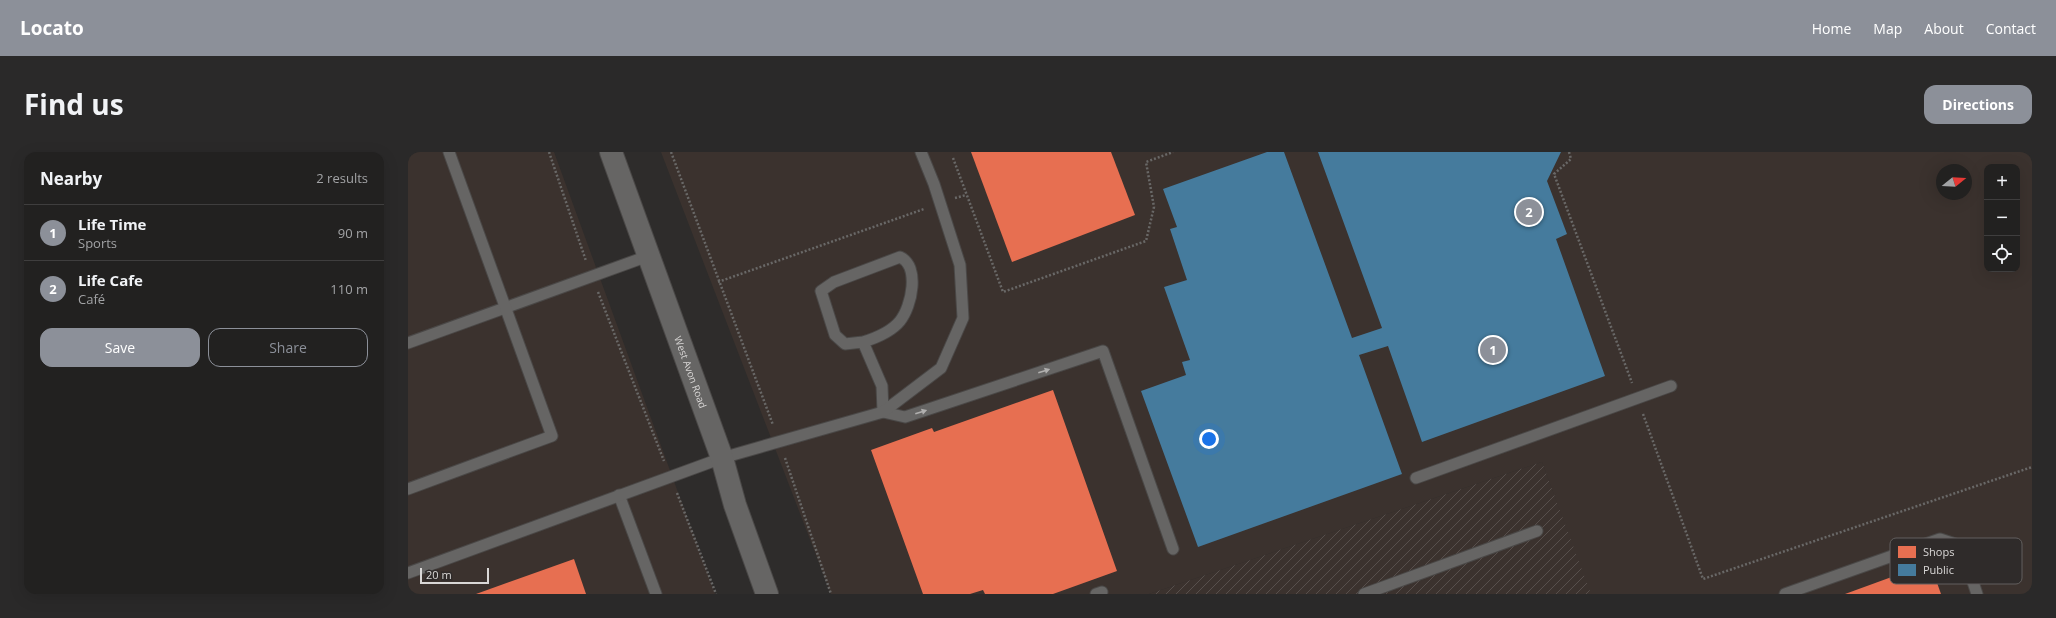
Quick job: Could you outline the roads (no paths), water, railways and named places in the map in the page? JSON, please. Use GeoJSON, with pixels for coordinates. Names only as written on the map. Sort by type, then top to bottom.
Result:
{"type":"FeatureCollection","features":[{"type":"Feature","properties":{"kind":"main road","name":"West Avon Road"},"geometry":{"type":"LineString","coordinates":[[611,152],[722,458],[735,505],[767,594]]}},
{"type":"Feature","properties":{"kind":"lane"},"geometry":{"type":"LineString","coordinates":[[408,490],[552,436],[449,152]]}},
{"type":"Feature","properties":{"kind":"lane"},"geometry":{"type":"LineString","coordinates":[[408,573],[722,458],[883,412],[941,368],[963,318],[960,265],[940,203],[921,152]]}},
{"type":"Feature","properties":{"kind":"lane"},"geometry":{"type":"LineString","coordinates":[[408,343],[648,256]]}},
{"type":"Feature","properties":{"kind":"lane"},"geometry":{"type":"LineString","coordinates":[[900,257],[907,260],[912,270],[912,288],[901,320],[878,337],[863,342],[845,344],[835,335],[821,291],[834,282],[894,258],[900,257]]}},
{"type":"Feature","properties":{"kind":"lane"},"geometry":{"type":"LineString","coordinates":[[863,342],[882,386],[883,412]]}},
{"type":"Feature","properties":{"kind":"lane"},"geometry":{"type":"LineString","coordinates":[[883,412],[905,417],[1103,351],[1173,549]]}},
{"type":"Feature","properties":{"kind":"lane"},"geometry":{"type":"LineString","coordinates":[[1416,478],[1671,386]]}},
{"type":"Feature","properties":{"kind":"lane"},"geometry":{"type":"LineString","coordinates":[[619,495],[656,594]]}},
{"type":"Feature","properties":{"kind":"lane"},"geometry":{"type":"LineString","coordinates":[[1364,594],[1537,531]]}},
{"type":"Feature","properties":{"kind":"lane"},"geometry":{"type":"LineString","coordinates":[[1785,594],[1890,557]]}},
{"type":"Feature","properties":{"kind":"lane"},"geometry":{"type":"LineString","coordinates":[[1974,584],[1977,594]]}},
{"type":"Feature","properties":{"kind":"place","name":"Life Cafe"},"geometry":{"type":"Point","coordinates":[1529,212]}},
{"type":"Feature","properties":{"kind":"place","name":"Life Time"},"geometry":{"type":"Point","coordinates":[1493,350]}}]}
